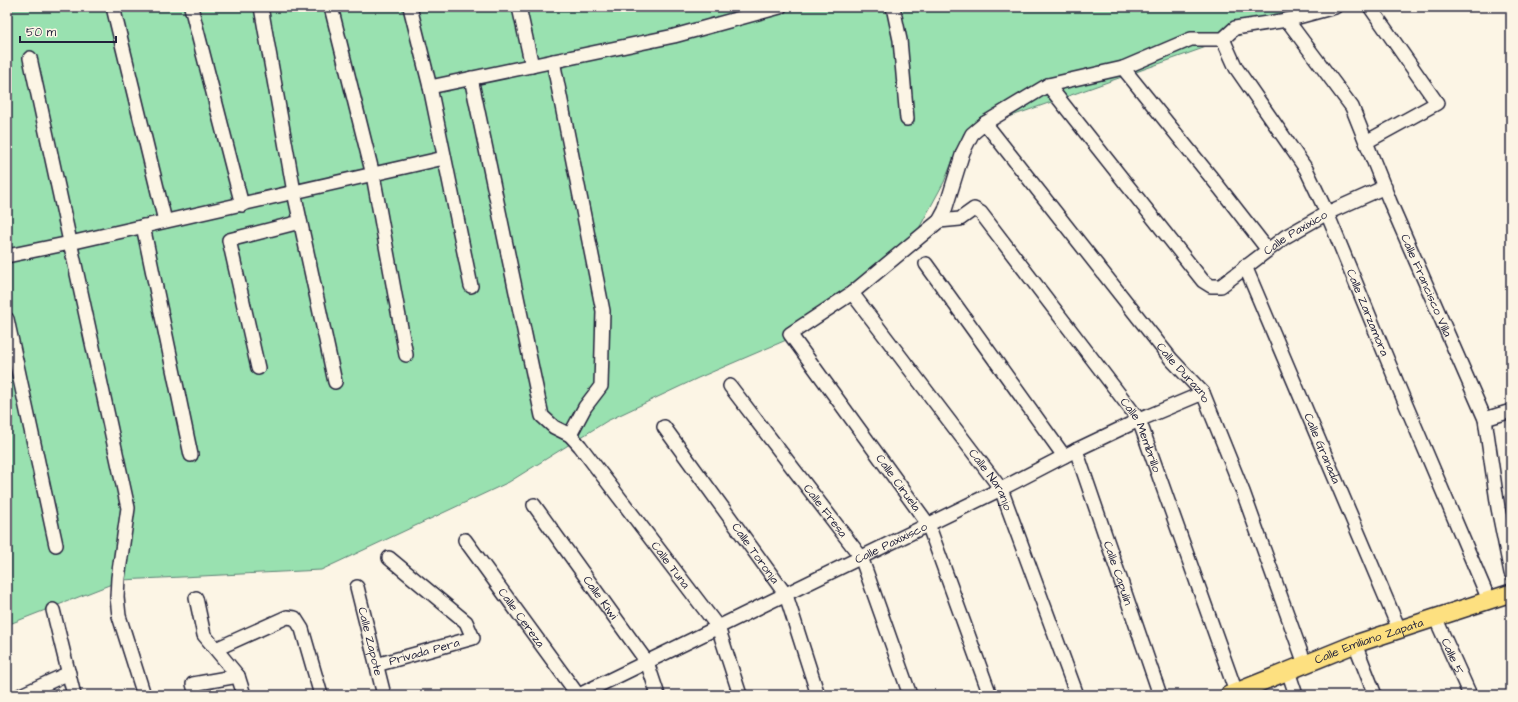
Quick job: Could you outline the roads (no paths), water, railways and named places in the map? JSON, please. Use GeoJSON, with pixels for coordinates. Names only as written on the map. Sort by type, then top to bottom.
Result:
{"type":"FeatureCollection","features":[{"type":"Feature","properties":{"kind":"main road","name":"Calle Emiliano Zapata"},"geometry":{"type":"LineString","coordinates":[[1233,693],[1356,644],[1511,593]]}},
{"type":"Feature","properties":{"kind":"street"},"geometry":{"type":"LineString","coordinates":[[113,7],[165,221]]}},
{"type":"Feature","properties":{"kind":"street"},"geometry":{"type":"LineString","coordinates":[[191,7],[242,205]]}},
{"type":"Feature","properties":{"kind":"street"},"geometry":{"type":"LineString","coordinates":[[260,7],[294,192],[335,382]]}},
{"type":"Feature","properties":{"kind":"street"},"geometry":{"type":"LineString","coordinates":[[331,7],[373,175],[406,355]]}},
{"type":"Feature","properties":{"kind":"street"},"geometry":{"type":"LineString","coordinates":[[410,7],[430,87],[471,286]]}},
{"type":"Feature","properties":{"kind":"street"},"geometry":{"type":"LineString","coordinates":[[519,7],[532,66]]}},
{"type":"Feature","properties":{"kind":"street"},"geometry":{"type":"LineString","coordinates":[[430,87],[674,36],[780,7]]}},
{"type":"Feature","properties":{"kind":"street"},"geometry":{"type":"LineString","coordinates":[[893,7],[900,40],[907,119]]}},
{"type":"Feature","properties":{"kind":"street"},"geometry":{"type":"LineString","coordinates":[[852,293],[939,221],[945,210],[963,152],[972,134],[985,123],[1048,85],[1123,68],[1191,39],[1223,39],[1235,28],[1287,20],[1335,7]]}},
{"type":"Feature","properties":{"kind":"street"},"geometry":{"type":"LineString","coordinates":[[1366,142],[1437,103],[1370,7]]}},
{"type":"Feature","properties":{"kind":"street","name":"Calle Francisco Villa"},"geometry":{"type":"LineString","coordinates":[[1287,20],[1352,107],[1393,209],[1485,418],[1498,508],[1511,573]]}},
{"type":"Feature","properties":{"kind":"street","name":"Calle Zarzamora"},"geometry":{"type":"LineString","coordinates":[[1223,39],[1236,68],[1306,169],[1327,213],[1488,600]]}},
{"type":"Feature","properties":{"kind":"street"},"geometry":{"type":"LineString","coordinates":[[30,58],[128,508],[118,578],[117,597],[119,616],[144,695]]}},
{"type":"Feature","properties":{"kind":"street"},"geometry":{"type":"LineString","coordinates":[[553,61],[603,311],[601,386],[585,407],[570,435]]}},
{"type":"Feature","properties":{"kind":"street"},"geometry":{"type":"LineString","coordinates":[[1123,68],[1268,250]]}},
{"type":"Feature","properties":{"kind":"street","name":"Calle Tuna"},"geometry":{"type":"LineString","coordinates":[[471,78],[542,416],[554,427],[570,435],[580,446],[718,627],[740,695]]}},
{"type":"Feature","properties":{"kind":"street","name":"Calle Paxixico"},"geometry":{"type":"LineString","coordinates":[[1048,85],[1203,281],[1211,286],[1221,286],[1245,266],[1285,237],[1327,213],[1385,187]]}},
{"type":"Feature","properties":{"kind":"street","name":"Calle Durazno"},"geometry":{"type":"LineString","coordinates":[[985,123],[1171,359],[1204,393],[1243,492],[1304,664]]}},
{"type":"Feature","properties":{"kind":"street"},"geometry":{"type":"LineString","coordinates":[[7,256],[242,205],[444,158]]}},
{"type":"Feature","properties":{"kind":"street","name":"Calle Membrillo"},"geometry":{"type":"LineString","coordinates":[[939,221],[960,219],[974,209],[981,213],[1139,420],[1233,693]]}},
{"type":"Feature","properties":{"kind":"street"},"geometry":{"type":"LineString","coordinates":[[258,368],[229,240],[300,222]]}},
{"type":"Feature","properties":{"kind":"street"},"geometry":{"type":"LineString","coordinates":[[143,226],[191,454]]}},
{"type":"Feature","properties":{"kind":"street","name":"Calle Capulín"},"geometry":{"type":"LineString","coordinates":[[926,264],[1070,453],[1160,695]]}},
{"type":"Feature","properties":{"kind":"street","name":"Calle Granada"},"geometry":{"type":"LineString","coordinates":[[1245,266],[1399,629]]}},
{"type":"Feature","properties":{"kind":"street","name":"Calle Ciruela"},"geometry":{"type":"LineString","coordinates":[[852,293],[790,334],[928,524],[990,695]]}},
{"type":"Feature","properties":{"kind":"street","name":"Calle Naranjo"},"geometry":{"type":"LineString","coordinates":[[852,293],[1001,489],[1077,695]]}},
{"type":"Feature","properties":{"kind":"street"},"geometry":{"type":"LineString","coordinates":[[7,319],[56,545]]}},
{"type":"Feature","properties":{"kind":"street","name":"Calle Fresa"},"geometry":{"type":"LineString","coordinates":[[730,386],[861,557],[910,695]]}},
{"type":"Feature","properties":{"kind":"street","name":"Calle Paxixisco"},"geometry":{"type":"LineString","coordinates":[[579,695],[1001,489],[1070,453],[1139,420],[1204,393]]}},
{"type":"Feature","properties":{"kind":"street"},"geometry":{"type":"LineString","coordinates":[[1485,418],[1511,411]]}},
{"type":"Feature","properties":{"kind":"street","name":"Calle Toronja"},"geometry":{"type":"LineString","coordinates":[[664,427],[786,594],[818,695]]}},
{"type":"Feature","properties":{"kind":"street","name":"Calle Kiwi"},"geometry":{"type":"LineString","coordinates":[[534,505],[647,662],[658,695]]}},
{"type":"Feature","properties":{"kind":"street","name":"Calle Cereza"},"geometry":{"type":"LineString","coordinates":[[466,540],[579,695]]}},
{"type":"Feature","properties":{"kind":"street","name":"Privada Pera"},"geometry":{"type":"LineString","coordinates":[[376,665],[472,638],[466,622],[389,558]]}},
{"type":"Feature","properties":{"kind":"street","name":"Calle Zapote"},"geometry":{"type":"LineString","coordinates":[[357,587],[384,695]]}},
{"type":"Feature","properties":{"kind":"street"},"geometry":{"type":"LineString","coordinates":[[196,598],[204,635],[238,676],[244,695]]}},
{"type":"Feature","properties":{"kind":"street"},"geometry":{"type":"LineString","coordinates":[[53,610],[74,695]]}},
{"type":"Feature","properties":{"kind":"street"},"geometry":{"type":"LineString","coordinates":[[216,649],[287,617],[295,618],[302,629],[321,695]]}},
{"type":"Feature","properties":{"kind":"street","name":"Calle 5"},"geometry":{"type":"LineString","coordinates":[[1435,617],[1470,695]]}},
{"type":"Feature","properties":{"kind":"street"},"geometry":{"type":"LineString","coordinates":[[1356,644],[1375,695]]}},
{"type":"Feature","properties":{"kind":"street"},"geometry":{"type":"LineString","coordinates":[[1288,671],[1296,695]]}},
{"type":"Feature","properties":{"kind":"street"},"geometry":{"type":"LineString","coordinates":[[21,695],[69,673]]}},
{"type":"Feature","properties":{"kind":"street"},"geometry":{"type":"LineString","coordinates":[[196,695],[193,684],[238,676]]}}]}
